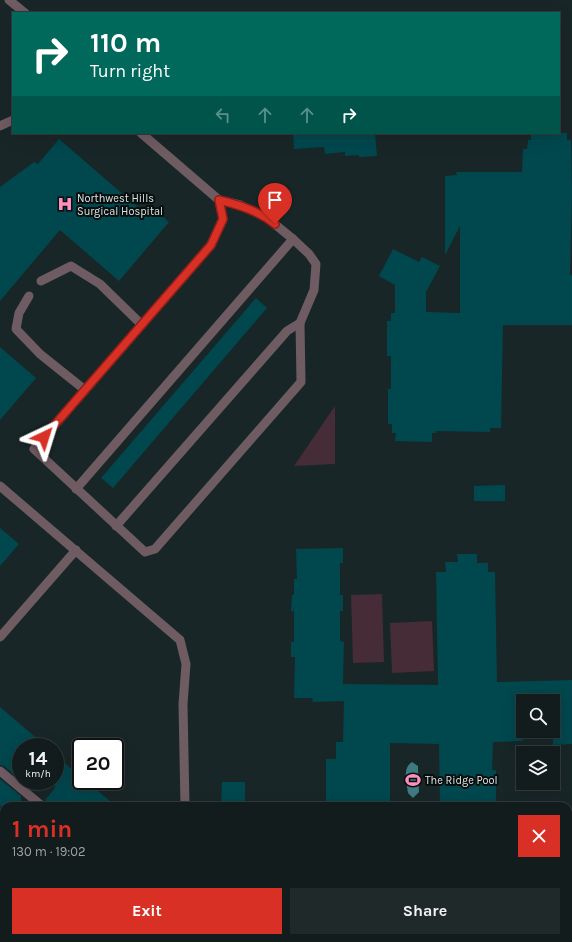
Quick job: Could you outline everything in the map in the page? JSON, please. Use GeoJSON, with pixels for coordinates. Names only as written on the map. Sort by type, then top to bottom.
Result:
{"type":"FeatureCollection","features":[{"type":"Feature","properties":{"kind":"lane"},"geometry":{"type":"LineString","coordinates":[[9,0],[24,12]]}},
{"type":"Feature","properties":{"kind":"lane"},"geometry":{"type":"LineString","coordinates":[[0,126],[12,120]]}},
{"type":"Feature","properties":{"kind":"lane"},"geometry":{"type":"LineString","coordinates":[[142,134],[219,200],[240,206],[266,217],[309,254],[316,264],[314,290],[300,323],[301,382],[156,549],[145,552],[34,449],[211,245],[223,219],[219,200]]}},
{"type":"Feature","properties":{"kind":"lane"},"geometry":{"type":"LineString","coordinates":[[76,489],[293,239]]}},
{"type":"Feature","properties":{"kind":"lane"},"geometry":{"type":"LineString","coordinates":[[41,281],[71,266],[100,284],[142,325]]}},
{"type":"Feature","properties":{"kind":"lane"},"geometry":{"type":"LineString","coordinates":[[29,296],[19,312],[16,329],[40,354],[85,390]]}},
{"type":"Feature","properties":{"kind":"lane"},"geometry":{"type":"LineString","coordinates":[[116,526],[287,331],[300,323]]}},
{"type":"Feature","properties":{"kind":"lane"},"geometry":{"type":"LineString","coordinates":[[0,486],[180,640],[186,664],[183,704],[184,802]]}},
{"type":"Feature","properties":{"kind":"lane"},"geometry":{"type":"LineString","coordinates":[[0,636],[76,550]]}},
{"type":"Feature","properties":{"kind":"lane"},"geometry":{"type":"LineString","coordinates":[[0,771],[37,802]]}},
{"type":"Feature","properties":{"kind":"shaded area"},"geometry":{"type":"Polygon","coordinates":[[[335,406],[335,464],[294,466],[335,406]]]}},
{"type":"Feature","properties":{"kind":"shaded area"},"geometry":{"type":"Polygon","coordinates":[[[382,594],[384,662],[353,663],[351,595],[382,594]]]}},
{"type":"Feature","properties":{"kind":"shaded area"},"geometry":{"type":"Polygon","coordinates":[[[432,621],[434,671],[392,673],[390,623],[432,621]]]}},
{"type":"Feature","properties":{"kind":"water","name":"The Ridge Pool"},"geometry":{"type":"Polygon","coordinates":[[[412,762],[418,766],[419,792],[413,798],[408,793],[406,776],[407,768],[412,762]]]}},
{"type":"Feature","properties":{"kind":"building"},"geometry":{"type":"Polygon","coordinates":[[[567,133],[567,140],[571,140],[572,192],[570,275],[572,275],[572,325],[503,325],[501,428],[490,428],[490,432],[436,431],[436,433],[432,433],[432,442],[395,441],[396,433],[392,433],[392,424],[388,424],[388,389],[391,389],[391,356],[387,356],[387,321],[391,321],[391,313],[395,313],[395,285],[379,276],[393,249],[419,262],[422,257],[440,266],[426,292],[426,312],[460,313],[460,226],[445,255],[445,176],[457,175],[456,172],[522,172],[523,149],[527,149],[528,140],[531,140],[531,134],[567,133]]]}},
{"type":"Feature","properties":{"kind":"building"},"geometry":{"type":"Polygon","coordinates":[[[293,134],[375,134],[377,156],[345,156],[345,152],[325,154],[324,147],[294,149],[293,134]]]}},
{"type":"Feature","properties":{"kind":"building"},"geometry":{"type":"Polygon","coordinates":[[[59,139],[147,215],[153,208],[169,222],[119,281],[60,230],[0,301],[0,187],[34,162],[38,164],[59,139]]]}},
{"type":"Feature","properties":{"kind":"building"},"geometry":{"type":"Polygon","coordinates":[[[256,298],[267,308],[113,488],[101,478],[256,298]]]}},
{"type":"Feature","properties":{"kind":"building"},"geometry":{"type":"Polygon","coordinates":[[[0,347],[36,378],[0,420],[0,347]]]}},
{"type":"Feature","properties":{"kind":"building"},"geometry":{"type":"Polygon","coordinates":[[[505,485],[505,501],[474,501],[474,486],[505,485]]]}},
{"type":"Feature","properties":{"kind":"building"},"geometry":{"type":"Polygon","coordinates":[[[0,528],[19,544],[0,566],[0,528]]]}},
{"type":"Feature","properties":{"kind":"building"},"geometry":{"type":"Polygon","coordinates":[[[343,548],[343,563],[340,563],[340,595],[343,595],[343,611],[340,611],[340,641],[344,642],[343,684],[438,685],[436,572],[446,572],[445,562],[458,562],[457,554],[477,554],[477,563],[488,563],[488,572],[495,572],[497,682],[572,680],[572,744],[553,745],[553,738],[560,738],[560,694],[516,694],[516,738],[523,738],[523,741],[493,742],[492,770],[496,770],[496,802],[440,802],[439,744],[390,743],[390,801],[326,801],[326,759],[336,759],[336,742],[343,742],[344,701],[313,702],[312,698],[294,698],[295,657],[291,657],[291,642],[294,642],[294,611],[291,611],[292,595],[294,595],[294,579],[297,579],[296,549],[343,548]]]}},
{"type":"Feature","properties":{"kind":"building"},"geometry":{"type":"Polygon","coordinates":[[[0,707],[36,738],[12,738],[12,773],[4,766],[0,765],[0,707]]]}},
{"type":"Feature","properties":{"kind":"building"},"geometry":{"type":"Polygon","coordinates":[[[64,763],[72,769],[72,790],[97,790],[111,802],[46,802],[45,800],[53,790],[64,790],[64,763]]]}},
{"type":"Feature","properties":{"kind":"building"},"geometry":{"type":"Polygon","coordinates":[[[0,779],[21,796],[21,802],[0,802],[0,779]]]}},
{"type":"Feature","properties":{"kind":"building"},"geometry":{"type":"Polygon","coordinates":[[[222,782],[245,782],[245,802],[221,802],[222,782]]]}},
{"type":"Feature","properties":{"kind":"place","name":"Northwest Hills Surgical Hospital"},"geometry":{"type":"Point","coordinates":[65,204]}},
{"type":"Feature","properties":{"kind":"place","name":"The Ridge Pool"},"geometry":{"type":"Point","coordinates":[413,780]}},
{"type":"Feature","properties":{"kind":"route"},"geometry":{"type":"LineString","coordinates":[[44,437],[211,245],[223,219],[219,200],[253,211],[266,217],[275,224]]}}]}
